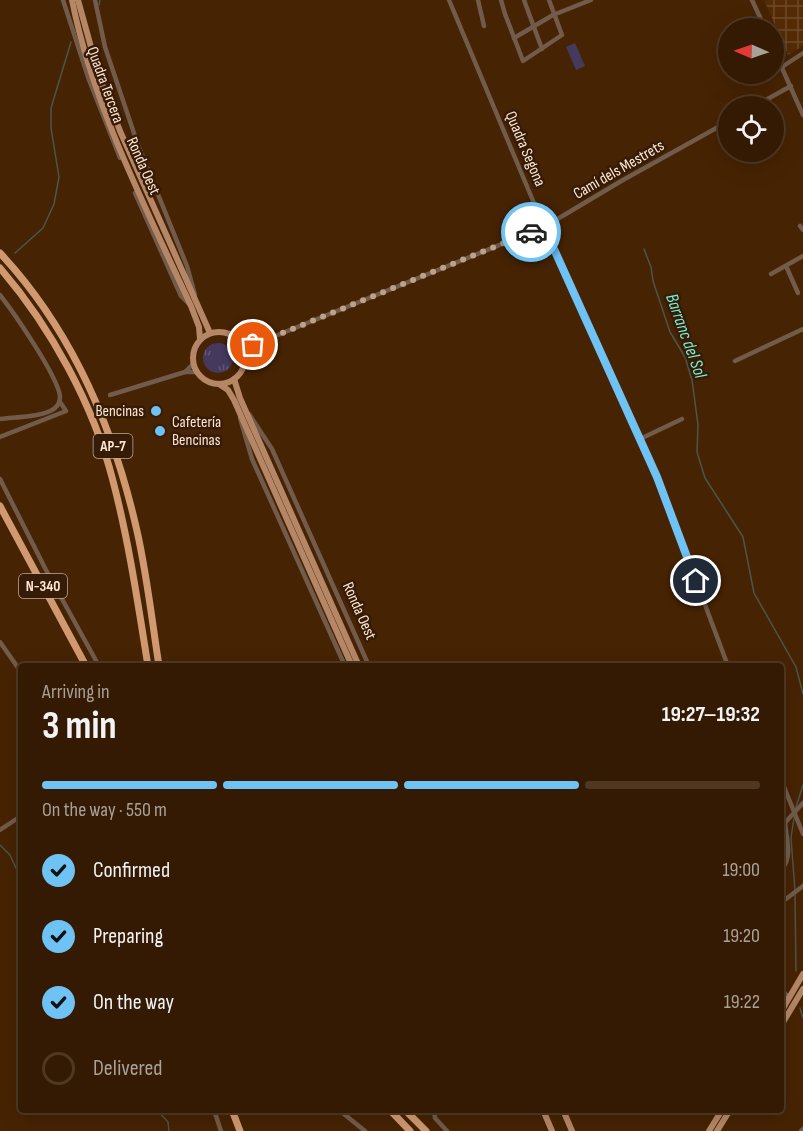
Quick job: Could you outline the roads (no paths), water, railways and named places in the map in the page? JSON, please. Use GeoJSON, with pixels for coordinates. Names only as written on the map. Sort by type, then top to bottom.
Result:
{"type":"FeatureCollection","features":[{"type":"Feature","properties":{"kind":"highway","name":"AP-7"},"geometry":{"type":"LineString","coordinates":[[0,253],[50,315],[82,373],[107,427],[138,533],[159,663]]}},
{"type":"Feature","properties":{"kind":"highway","name":"AP-7"},"geometry":{"type":"LineString","coordinates":[[0,268],[39,320],[72,376],[96,430],[113,479],[126,536],[147,663]]}},
{"type":"Feature","properties":{"kind":"highway","name":"N-340"},"geometry":{"type":"LineString","coordinates":[[0,506],[84,663]]}},
{"type":"Feature","properties":{"kind":"highway"},"geometry":{"type":"LineString","coordinates":[[233,1113],[240,1131]]}},
{"type":"Feature","properties":{"kind":"highway"},"geometry":{"type":"LineString","coordinates":[[393,1113],[410,1131]]}},
{"type":"Feature","properties":{"kind":"highway"},"geometry":{"type":"LineString","coordinates":[[408,1113],[426,1131]]}},
{"type":"Feature","properties":{"kind":"main road","name":"Ronda Oest"},"geometry":{"type":"LineString","coordinates":[[72,0],[87,57],[114,133],[194,305],[210,333]]}},
{"type":"Feature","properties":{"kind":"main road","name":"Ronda Oest"},"geometry":{"type":"LineString","coordinates":[[78,0],[92,55],[120,131],[194,305],[200,327],[200,339]]}},
{"type":"Feature","properties":{"kind":"main road"},"geometry":{"type":"LineString","coordinates":[[220,331],[228,333],[235,337],[243,349],[244,363],[234,379],[219,384],[205,380],[196,372],[193,364],[193,351],[200,339],[210,333],[220,331]]}},
{"type":"Feature","properties":{"kind":"main road","name":"Ronda Oest"},"geometry":{"type":"LineString","coordinates":[[234,379],[241,408],[351,663]]}},
{"type":"Feature","properties":{"kind":"main road","name":"Ronda Oest"},"geometry":{"type":"LineString","coordinates":[[219,384],[228,390],[241,408],[358,663]]}},
{"type":"Feature","properties":{"kind":"main road"},"geometry":{"type":"LineString","coordinates":[[784,1007],[803,974]]}},
{"type":"Feature","properties":{"kind":"main road"},"geometry":{"type":"LineString","coordinates":[[784,1021],[803,989]]}},
{"type":"Feature","properties":{"kind":"main road"},"geometry":{"type":"LineString","coordinates":[[544,1113],[552,1131]]}},
{"type":"Feature","properties":{"kind":"main road"},"geometry":{"type":"LineString","coordinates":[[564,1113],[572,1131]]}},
{"type":"Feature","properties":{"kind":"main road"},"geometry":{"type":"LineString","coordinates":[[709,1131],[720,1113]]}},
{"type":"Feature","properties":{"kind":"main road"},"geometry":{"type":"LineString","coordinates":[[717,1131],[728,1113]]}},
{"type":"Feature","properties":{"kind":"street","name":"Quadra Tercera"},"geometry":{"type":"LineString","coordinates":[[63,0],[89,80],[110,134],[181,296],[194,305]]}},
{"type":"Feature","properties":{"kind":"street","name":"Ronda Oest"},"geometry":{"type":"LineString","coordinates":[[95,0],[105,47],[138,145],[187,266],[194,305]]}},
{"type":"Feature","properties":{"kind":"street","name":"Quadra Segona"},"geometry":{"type":"LineString","coordinates":[[449,0],[544,227],[657,477],[727,663]]}},
{"type":"Feature","properties":{"kind":"street"},"geometry":{"type":"LineString","coordinates":[[478,0],[484,26]]}},
{"type":"Feature","properties":{"kind":"street"},"geometry":{"type":"LineString","coordinates":[[501,0],[524,61],[562,35],[549,0]]}},
{"type":"Feature","properties":{"kind":"street"},"geometry":{"type":"LineString","coordinates":[[524,0],[542,49]]}},
{"type":"Feature","properties":{"kind":"street"},"geometry":{"type":"LineString","coordinates":[[514,38],[553,15],[591,0]]}},
{"type":"Feature","properties":{"kind":"street"},"geometry":{"type":"LineString","coordinates":[[752,0],[760,18]]}},
{"type":"Feature","properties":{"kind":"street"},"geometry":{"type":"LineString","coordinates":[[784,66],[803,53]]}},
{"type":"Feature","properties":{"kind":"street"},"geometry":{"type":"LineString","coordinates":[[784,71],[803,115]]}},
{"type":"Feature","properties":{"kind":"street"},"geometry":{"type":"LineString","coordinates":[[773,96],[791,86]]}},
{"type":"Feature","properties":{"kind":"street","name":"Camí dels Mestrets"},"geometry":{"type":"LineString","coordinates":[[243,349],[544,227],[718,128]]}},
{"type":"Feature","properties":{"kind":"street"},"geometry":{"type":"LineString","coordinates":[[771,274],[803,256]]}},
{"type":"Feature","properties":{"kind":"street"},"geometry":{"type":"LineString","coordinates":[[786,266],[798,293]]}},
{"type":"Feature","properties":{"kind":"street"},"geometry":{"type":"LineString","coordinates":[[0,295],[45,363],[58,388],[60,402],[66,411],[0,437]]}},
{"type":"Feature","properties":{"kind":"street"},"geometry":{"type":"LineString","coordinates":[[735,361],[803,329]]}},
{"type":"Feature","properties":{"kind":"street"},"geometry":{"type":"LineString","coordinates":[[185,372],[193,364]]}},
{"type":"Feature","properties":{"kind":"street"},"geometry":{"type":"LineString","coordinates":[[110,395],[185,372],[196,372]]}},
{"type":"Feature","properties":{"kind":"street"},"geometry":{"type":"LineString","coordinates":[[0,419],[45,413],[55,408],[60,402]]}},
{"type":"Feature","properties":{"kind":"street","name":"Ronda Oest"},"geometry":{"type":"LineString","coordinates":[[241,408],[252,459],[344,663]]}},
{"type":"Feature","properties":{"kind":"street","name":"Ronda Oest"},"geometry":{"type":"LineString","coordinates":[[241,408],[272,449],[368,663]]}},
{"type":"Feature","properties":{"kind":"street"},"geometry":{"type":"LineString","coordinates":[[640,438],[682,419]]}},
{"type":"Feature","properties":{"kind":"street"},"geometry":{"type":"LineString","coordinates":[[0,479],[46,570],[97,663]]}},
{"type":"Feature","properties":{"kind":"street"},"geometry":{"type":"LineString","coordinates":[[0,642],[18,668]]}},
{"type":"Feature","properties":{"kind":"street"},"geometry":{"type":"LineString","coordinates":[[784,787],[803,834]]}},
{"type":"Feature","properties":{"kind":"street"},"geometry":{"type":"LineString","coordinates":[[784,823],[803,803]]}},
{"type":"Feature","properties":{"kind":"street"},"geometry":{"type":"LineString","coordinates":[[0,830],[18,818]]}},
{"type":"Feature","properties":{"kind":"street"},"geometry":{"type":"LineString","coordinates":[[784,830],[788,855],[784,866]]}},
{"type":"Feature","properties":{"kind":"street"},"geometry":{"type":"LineString","coordinates":[[784,900],[802,886]]}},
{"type":"Feature","properties":{"kind":"street"},"geometry":{"type":"LineString","coordinates":[[784,992],[789,998]]}},
{"type":"Feature","properties":{"kind":"street"},"geometry":{"type":"LineString","coordinates":[[215,1113],[221,1131]]}},
{"type":"Feature","properties":{"kind":"street"},"geometry":{"type":"LineString","coordinates":[[343,1113],[365,1131]]}},
{"type":"Feature","properties":{"kind":"street"},"geometry":{"type":"LineString","coordinates":[[434,1113],[435,1118],[447,1131]]}},
{"type":"Feature","properties":{"kind":"waterway"},"geometry":{"type":"LineString","coordinates":[[99,5],[100,0]]}},
{"type":"Feature","properties":{"kind":"waterway"},"geometry":{"type":"LineString","coordinates":[[15,253],[43,228],[54,204],[59,177],[51,128],[51,108],[71,42]]}},
{"type":"Feature","properties":{"kind":"waterway","name":"Barranc del Sol"},"geometry":{"type":"LineString","coordinates":[[644,249],[670,332],[685,357],[692,380],[698,425],[697,452],[705,478],[743,537],[754,593],[796,667],[803,694]]}},
{"type":"Feature","properties":{"kind":"waterway","name":"Barranc del Sol"},"geometry":{"type":"LineString","coordinates":[[796,807],[803,785]]}},
{"type":"Feature","properties":{"kind":"waterway","name":"Barranc del Sol"},"geometry":{"type":"LineString","coordinates":[[794,818],[791,838],[795,891]]}},
{"type":"Feature","properties":{"kind":"waterway"},"geometry":{"type":"LineString","coordinates":[[0,845],[10,855],[18,872]]}},
{"type":"Feature","properties":{"kind":"waterway","name":"Barranc del Sol"},"geometry":{"type":"LineString","coordinates":[[795,895],[796,971]]}},
{"type":"Feature","properties":{"kind":"waterway","name":"Barranc del Sol"},"geometry":{"type":"LineString","coordinates":[[800,1008],[803,1018]]}},
{"type":"Feature","properties":{"kind":"waterway"},"geometry":{"type":"LineString","coordinates":[[160,1113],[168,1122],[169,1131]]}},
{"type":"Feature","properties":{"kind":"place","name":"Bencinas"},"geometry":{"type":"Point","coordinates":[156,411]}},
{"type":"Feature","properties":{"kind":"place","name":"Cafetería Bencinas"},"geometry":{"type":"Point","coordinates":[160,431]}}]}
